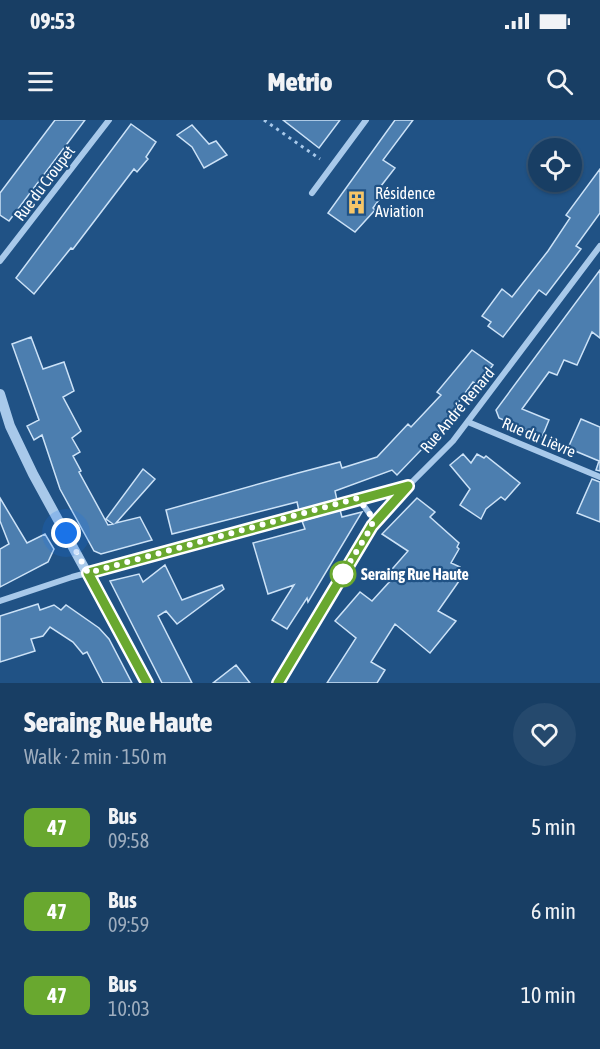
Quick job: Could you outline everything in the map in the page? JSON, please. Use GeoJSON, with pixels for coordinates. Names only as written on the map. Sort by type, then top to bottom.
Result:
{"type":"FeatureCollection","features":[{"type":"Feature","properties":{"kind":"street","name":"Rue du Croupet"},"geometry":{"type":"LineString","coordinates":[[0,261],[109,120]]}},
{"type":"Feature","properties":{"kind":"street"},"geometry":{"type":"LineString","coordinates":[[312,193],[366,120]]}},
{"type":"Feature","properties":{"kind":"street","name":"Rue André Renard"},"geometry":{"type":"LineString","coordinates":[[278,683],[372,526],[468,422],[600,246]]}},
{"type":"Feature","properties":{"kind":"street"},"geometry":{"type":"LineString","coordinates":[[0,394],[10,426],[33,474],[147,683]]}},
{"type":"Feature","properties":{"kind":"street","name":"Rue du Lièvre"},"geometry":{"type":"LineString","coordinates":[[468,422],[600,477]]}},
{"type":"Feature","properties":{"kind":"street"},"geometry":{"type":"LineString","coordinates":[[0,601],[88,573],[408,486]]}},
{"type":"Feature","properties":{"kind":"street"},"geometry":{"type":"LineString","coordinates":[[358,498],[372,517],[372,526]]}},
{"type":"Feature","properties":{"kind":"path"},"geometry":{"type":"LineString","coordinates":[[264,120],[320,159]]}},
{"type":"Feature","properties":{"kind":"building"},"geometry":{"type":"Polygon","coordinates":[[[55,120],[85,120],[9,221],[0,215],[0,193],[55,120]]]}},
{"type":"Feature","properties":{"kind":"building"},"geometry":{"type":"Polygon","coordinates":[[[283,120],[340,120],[319,148],[283,120]]]}},
{"type":"Feature","properties":{"kind":"building"},"geometry":{"type":"Polygon","coordinates":[[[395,120],[413,120],[383,160],[395,168],[381,186],[386,190],[373,208],[375,210],[355,232],[328,213],[395,120]]]}},
{"type":"Feature","properties":{"kind":"building"},"geometry":{"type":"Polygon","coordinates":[[[131,124],[156,142],[146,157],[148,159],[137,172],[134,169],[73,249],[71,248],[34,294],[16,278],[131,124]]]}},
{"type":"Feature","properties":{"kind":"building"},"geometry":{"type":"Polygon","coordinates":[[[192,125],[209,144],[216,141],[227,155],[204,168],[192,147],[177,135],[192,125]]]}},
{"type":"Feature","properties":{"kind":"building"},"geometry":{"type":"Polygon","coordinates":[[[600,169],[600,213],[576,246],[581,249],[546,295],[539,290],[503,337],[488,326],[491,322],[482,316],[502,289],[512,297],[548,251],[570,218],[566,215],[600,169]]]}},
{"type":"Feature","properties":{"kind":"building"},"geometry":{"type":"Polygon","coordinates":[[[600,270],[600,338],[592,332],[577,365],[564,360],[557,375],[549,372],[522,409],[549,420],[542,437],[499,418],[496,410],[600,270]]]}},
{"type":"Feature","properties":{"kind":"building"},"geometry":{"type":"Polygon","coordinates":[[[31,337],[43,369],[64,362],[74,391],[63,397],[81,431],[72,438],[80,452],[73,456],[81,471],[79,472],[108,525],[113,524],[106,519],[143,469],[155,479],[116,523],[140,517],[152,540],[101,554],[94,551],[60,489],[42,435],[34,440],[27,426],[39,420],[12,344],[31,337]]]}},
{"type":"Feature","properties":{"kind":"building"},"geometry":{"type":"Polygon","coordinates":[[[472,350],[493,365],[478,385],[473,382],[447,418],[450,420],[397,475],[392,470],[335,491],[337,500],[299,511],[297,502],[172,534],[166,510],[340,462],[342,468],[377,457],[408,424],[411,427],[441,395],[437,392],[472,350]]]}},
{"type":"Feature","properties":{"kind":"building"},"geometry":{"type":"Polygon","coordinates":[[[581,419],[600,427],[600,471],[596,470],[599,461],[568,448],[581,419]]]}},
{"type":"Feature","properties":{"kind":"building"},"geometry":{"type":"Polygon","coordinates":[[[463,454],[471,463],[477,454],[484,458],[486,456],[520,483],[505,500],[501,497],[486,509],[481,519],[460,505],[470,489],[450,465],[463,454]]]}},
{"type":"Feature","properties":{"kind":"building"},"geometry":{"type":"Polygon","coordinates":[[[592,479],[600,482],[600,522],[577,513],[592,479]]]}},
{"type":"Feature","properties":{"kind":"building"},"geometry":{"type":"Polygon","coordinates":[[[0,498],[27,543],[45,534],[54,549],[48,562],[0,587],[0,549],[9,544],[0,521],[0,498]]]}},
{"type":"Feature","properties":{"kind":"building"},"geometry":{"type":"Polygon","coordinates":[[[417,498],[435,512],[430,517],[459,543],[457,547],[459,549],[451,563],[460,567],[460,572],[464,574],[438,611],[456,621],[430,653],[395,624],[371,662],[385,670],[377,683],[327,683],[356,638],[335,621],[360,592],[372,601],[392,579],[387,575],[408,551],[382,534],[417,498]]]}},
{"type":"Feature","properties":{"kind":"building"},"geometry":{"type":"Polygon","coordinates":[[[340,510],[342,517],[362,512],[308,602],[307,598],[287,629],[272,620],[294,585],[268,594],[253,543],[305,529],[302,521],[340,510]]]}},
{"type":"Feature","properties":{"kind":"building"},"geometry":{"type":"Polygon","coordinates":[[[165,565],[182,600],[222,585],[224,589],[177,624],[166,611],[158,616],[192,683],[162,683],[110,581],[139,574],[143,582],[165,565]]]}},
{"type":"Feature","properties":{"kind":"building"},"geometry":{"type":"Polygon","coordinates":[[[38,604],[40,610],[54,605],[61,610],[66,605],[99,628],[109,639],[132,683],[103,683],[87,652],[83,654],[73,642],[50,627],[43,636],[31,639],[35,651],[0,662],[0,616],[38,604]]]}},
{"type":"Feature","properties":{"kind":"building"},"geometry":{"type":"Polygon","coordinates":[[[236,665],[250,683],[213,683],[236,665]]]}},
{"type":"Feature","properties":{"kind":"bus line","name":"47"},"geometry":{"type":"LineString","coordinates":[[147,683],[88,573],[408,486],[382,512],[372,526],[278,683]]}},
{"type":"Feature","properties":{"kind":"place","name":"Résidence Aviation"},"geometry":{"type":"Point","coordinates":[357,202]}},
{"type":"Feature","properties":{"kind":"place","name":"Seraing Rue Haute"},"geometry":{"type":"Point","coordinates":[343,574]}},
{"type":"Feature","properties":{"kind":"route"},"geometry":{"type":"LineString","coordinates":[[66,533],[88,573],[358,498],[372,517],[372,526],[339,580],[343,574]]}}]}
